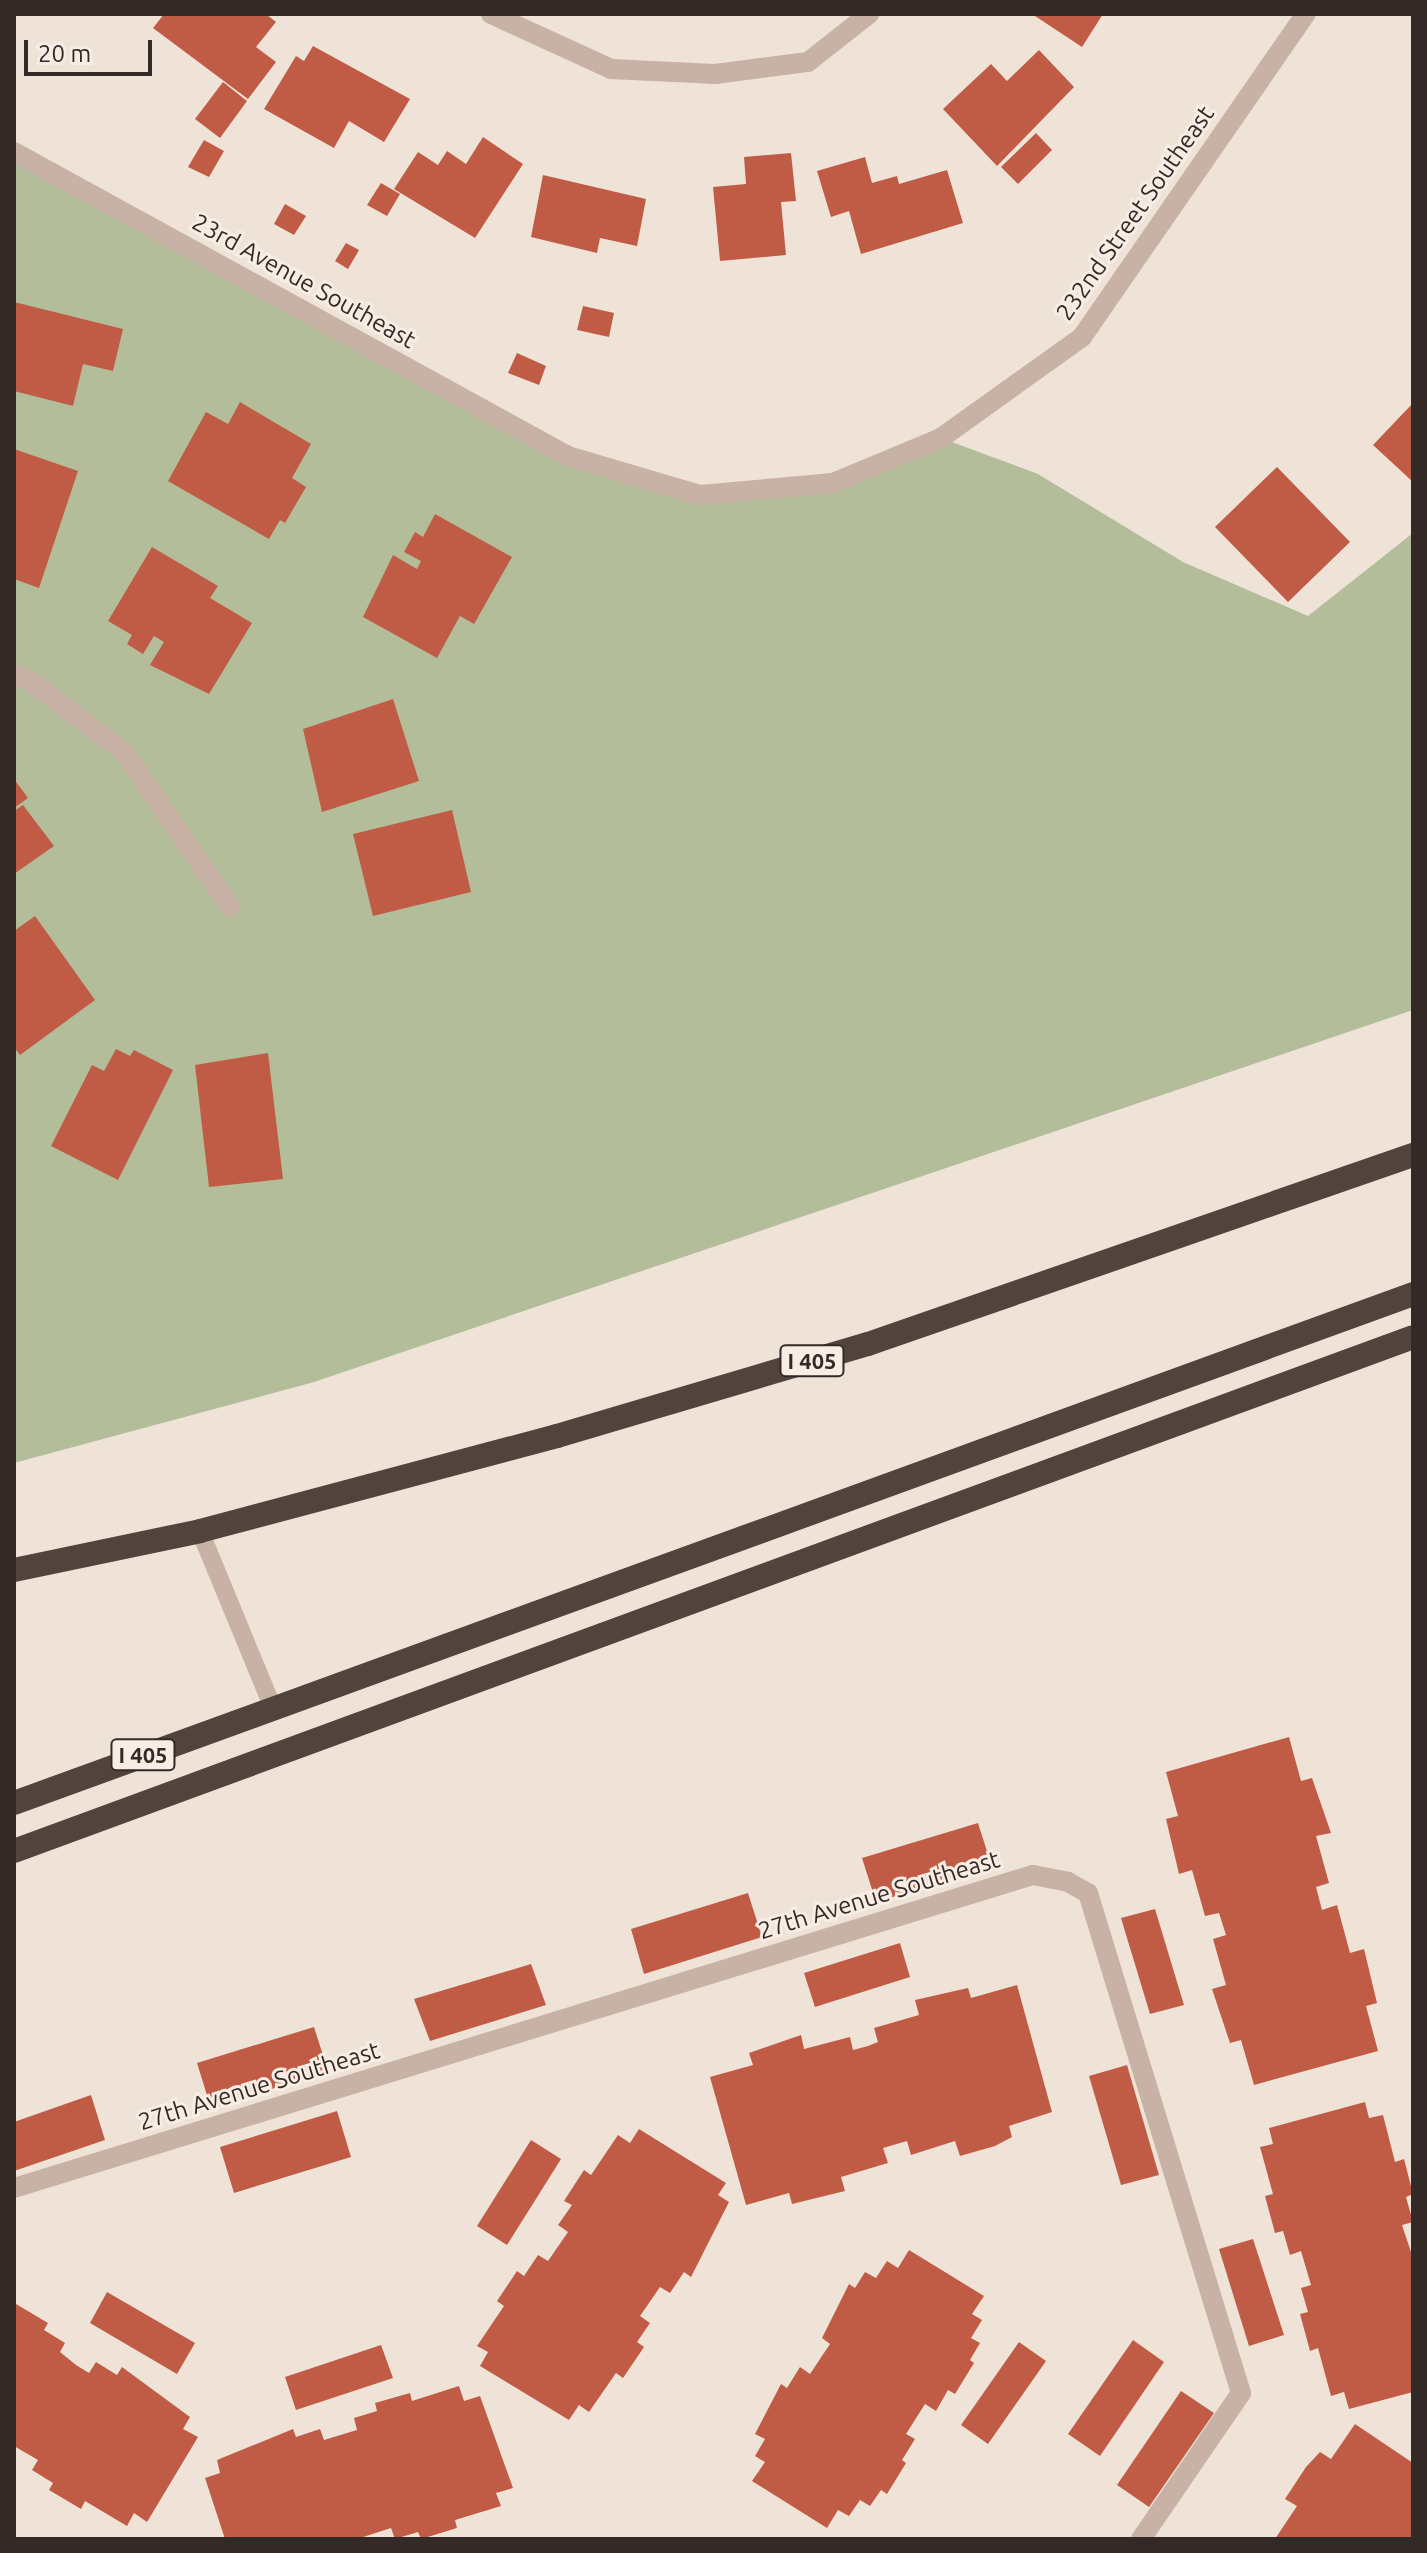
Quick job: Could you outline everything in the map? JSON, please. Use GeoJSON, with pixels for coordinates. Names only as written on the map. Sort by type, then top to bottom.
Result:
{"type":"FeatureCollection","features":[{"type":"Feature","properties":{"kind":"highway","name":"I 405"},"geometry":{"type":"LineString","coordinates":[[14,1570],[200,1531],[557,1436],[868,1344],[1413,1155]]}},
{"type":"Feature","properties":{"kind":"highway","name":"I 405"},"geometry":{"type":"LineString","coordinates":[[14,1803],[272,1706],[1413,1294]]}},
{"type":"Feature","properties":{"kind":"highway","name":"I 405"},"geometry":{"type":"LineString","coordinates":[[14,1851],[1413,1337]]}},
{"type":"Feature","properties":{"kind":"street"},"geometry":{"type":"LineString","coordinates":[[491,14],[611,69],[715,74],[808,62],[869,14]]}},
{"type":"Feature","properties":{"kind":"street","name":"232nd Street Southeast"},"geometry":{"type":"LineString","coordinates":[[568,456],[700,495],[833,483],[941,438],[1006,397],[1082,337],[1306,14]]}},
{"type":"Feature","properties":{"kind":"street","name":"23rd Avenue Southeast"},"geometry":{"type":"LineString","coordinates":[[14,152],[568,456]]}},
{"type":"Feature","properties":{"kind":"street"},"geometry":{"type":"LineString","coordinates":[[14,675],[29,680],[125,753],[230,907]]}},
{"type":"Feature","properties":{"kind":"street","name":"27th Avenue Southeast"},"geometry":{"type":"LineString","coordinates":[[14,2188],[1033,1875],[1068,1882],[1088,1893],[1241,2393],[1141,2539]]}},
{"type":"Feature","properties":{"kind":"lane"},"geometry":{"type":"LineString","coordinates":[[200,1531],[272,1706]]}},
{"type":"Feature","properties":{"kind":"green space"},"geometry":{"type":"Polygon","coordinates":[[[14,152],[565,451],[700,495],[833,483],[941,438],[1038,474],[1183,562],[1308,616],[1413,533],[1413,1010],[314,1382],[14,1463],[14,152]]]}},
{"type":"Feature","properties":{"kind":"building"},"geometry":{"type":"Polygon","coordinates":[[[164,14],[266,14],[276,22],[256,47],[276,62],[248,99],[153,28],[164,14]]]}},
{"type":"Feature","properties":{"kind":"building"},"geometry":{"type":"Polygon","coordinates":[[[1032,14],[1103,14],[1082,47],[1032,14]]]}},
{"type":"Feature","properties":{"kind":"building"},"geometry":{"type":"Polygon","coordinates":[[[313,46],[410,99],[384,142],[349,121],[334,148],[264,109],[296,56],[304,61],[313,46]]]}},
{"type":"Feature","properties":{"kind":"building"},"geometry":{"type":"Polygon","coordinates":[[[1039,50],[1074,87],[997,166],[943,109],[991,64],[1007,81],[1039,50]]]}},
{"type":"Feature","properties":{"kind":"building"},"geometry":{"type":"Polygon","coordinates":[[[223,82],[247,101],[220,138],[195,119],[223,82]]]}},
{"type":"Feature","properties":{"kind":"building"},"geometry":{"type":"Polygon","coordinates":[[[1036,133],[1052,150],[1018,184],[1001,167],[1036,133]]]}},
{"type":"Feature","properties":{"kind":"building"},"geometry":{"type":"Polygon","coordinates":[[[483,137],[523,164],[475,238],[394,189],[418,152],[438,165],[447,151],[466,164],[483,137]]]}},
{"type":"Feature","properties":{"kind":"building"},"geometry":{"type":"Polygon","coordinates":[[[204,140],[224,151],[209,177],[188,167],[204,140]]]}},
{"type":"Feature","properties":{"kind":"building"},"geometry":{"type":"Polygon","coordinates":[[[791,153],[796,201],[781,202],[786,255],[720,261],[713,187],[746,184],[744,157],[791,153]]]}},
{"type":"Feature","properties":{"kind":"building"},"geometry":{"type":"Polygon","coordinates":[[[865,157],[872,183],[897,176],[899,184],[947,170],[963,223],[861,254],[849,211],[831,217],[817,171],[865,157]]]}},
{"type":"Feature","properties":{"kind":"building"},"geometry":{"type":"Polygon","coordinates":[[[543,175],[646,199],[637,246],[600,238],[597,253],[531,237],[543,175]]]}},
{"type":"Feature","properties":{"kind":"building"},"geometry":{"type":"Polygon","coordinates":[[[381,183],[400,194],[387,216],[367,205],[381,183]]]}},
{"type":"Feature","properties":{"kind":"building"},"geometry":{"type":"Polygon","coordinates":[[[285,204],[306,216],[294,235],[274,224],[285,204]]]}},
{"type":"Feature","properties":{"kind":"building"},"geometry":{"type":"Polygon","coordinates":[[[346,243],[359,250],[348,269],[335,261],[346,243]]]}},
{"type":"Feature","properties":{"kind":"building"},"geometry":{"type":"Polygon","coordinates":[[[14,302],[123,329],[113,371],[83,364],[73,406],[14,391],[14,302]]]}},
{"type":"Feature","properties":{"kind":"building"},"geometry":{"type":"Polygon","coordinates":[[[583,306],[614,313],[609,337],[577,330],[583,306]]]}},
{"type":"Feature","properties":{"kind":"building"},"geometry":{"type":"Polygon","coordinates":[[[517,353],[546,366],[539,385],[508,373],[517,353]]]}},
{"type":"Feature","properties":{"kind":"building"},"geometry":{"type":"Polygon","coordinates":[[[240,402],[311,444],[292,478],[306,487],[285,523],[280,520],[269,539],[168,481],[206,412],[228,424],[240,402]]]}},
{"type":"Feature","properties":{"kind":"building"},"geometry":{"type":"Polygon","coordinates":[[[1413,403],[1413,482],[1373,445],[1413,403]]]}},
{"type":"Feature","properties":{"kind":"building"},"geometry":{"type":"Polygon","coordinates":[[[14,449],[78,471],[39,588],[14,579],[14,449]]]}},
{"type":"Feature","properties":{"kind":"building"},"geometry":{"type":"Polygon","coordinates":[[[1277,467],[1350,542],[1288,602],[1215,527],[1277,467]]]}},
{"type":"Feature","properties":{"kind":"building"},"geometry":{"type":"Polygon","coordinates":[[[435,514],[512,557],[474,624],[460,616],[437,658],[363,617],[393,555],[417,569],[421,561],[404,552],[415,532],[423,537],[435,514]]]}},
{"type":"Feature","properties":{"kind":"building"},"geometry":{"type":"Polygon","coordinates":[[[152,547],[218,586],[210,598],[252,623],[209,694],[150,665],[164,642],[154,636],[143,654],[127,644],[132,635],[108,621],[152,547]]]}},
{"type":"Feature","properties":{"kind":"building"},"geometry":{"type":"Polygon","coordinates":[[[393,699],[419,781],[322,812],[303,729],[393,699]]]}},
{"type":"Feature","properties":{"kind":"building"},"geometry":{"type":"Polygon","coordinates":[[[14,779],[28,798],[14,808],[14,779]]]}},
{"type":"Feature","properties":{"kind":"building"},"geometry":{"type":"Polygon","coordinates":[[[23,805],[54,846],[14,874],[14,811],[23,805]]]}},
{"type":"Feature","properties":{"kind":"building"},"geometry":{"type":"Polygon","coordinates":[[[452,810],[471,892],[373,916],[353,834],[452,810]]]}},
{"type":"Feature","properties":{"kind":"building"},"geometry":{"type":"Polygon","coordinates":[[[35,916],[95,1000],[20,1055],[14,1047],[14,931],[35,916]]]}},
{"type":"Feature","properties":{"kind":"building"},"geometry":{"type":"Polygon","coordinates":[[[116,1049],[130,1056],[134,1050],[173,1070],[118,1180],[51,1146],[92,1065],[104,1071],[116,1049]]]}},
{"type":"Feature","properties":{"kind":"building"},"geometry":{"type":"Polygon","coordinates":[[[268,1053],[283,1179],[209,1187],[195,1065],[268,1053]]]}},
{"type":"Feature","properties":{"kind":"building"},"geometry":{"type":"Polygon","coordinates":[[[1289,1737],[1301,1781],[1312,1778],[1331,1833],[1316,1836],[1329,1883],[1316,1887],[1322,1910],[1337,1905],[1350,1953],[1364,1949],[1377,2003],[1366,2006],[1378,2051],[1254,2085],[1241,2040],[1230,2043],[1212,1989],[1226,1985],[1213,1939],[1226,1935],[1219,1913],[1205,1916],[1192,1870],[1179,1874],[1166,1819],[1178,1816],[1166,1772],[1289,1737]]]}},
{"type":"Feature","properties":{"kind":"building"},"geometry":{"type":"Polygon","coordinates":[[[978,1823],[992,1867],[876,1902],[862,1858],[978,1823]]]}},
{"type":"Feature","properties":{"kind":"building"},"geometry":{"type":"Polygon","coordinates":[[[748,1893],[762,1937],[644,1974],[631,1929],[748,1893]]]}},
{"type":"Feature","properties":{"kind":"building"},"geometry":{"type":"Polygon","coordinates":[[[1155,1909],[1184,2005],[1150,2014],[1121,1918],[1155,1909]]]}},
{"type":"Feature","properties":{"kind":"building"},"geometry":{"type":"Polygon","coordinates":[[[900,1943],[910,1977],[815,2007],[804,1973],[900,1943]]]}},
{"type":"Feature","properties":{"kind":"building"},"geometry":{"type":"Polygon","coordinates":[[[531,1964],[546,2005],[430,2041],[414,1999],[531,1964]]]}},
{"type":"Feature","properties":{"kind":"building"},"geometry":{"type":"Polygon","coordinates":[[[1017,1985],[1052,2112],[1009,2126],[1012,2137],[995,2146],[960,2156],[955,2141],[911,2155],[907,2141],[883,2148],[888,2163],[841,2177],[845,2191],[792,2204],[789,2193],[746,2205],[710,2077],[753,2065],[749,2053],[801,2035],[804,2049],[850,2037],[853,2050],[868,2046],[878,2042],[874,2028],[919,2015],[915,2000],[968,1988],[971,1998],[1017,1985]]]}},
{"type":"Feature","properties":{"kind":"building"},"geometry":{"type":"Polygon","coordinates":[[[314,2027],[328,2071],[211,2108],[197,2063],[314,2027]]]}},
{"type":"Feature","properties":{"kind":"building"},"geometry":{"type":"Polygon","coordinates":[[[1127,2065],[1159,2175],[1121,2185],[1089,2076],[1127,2065]]]}},
{"type":"Feature","properties":{"kind":"building"},"geometry":{"type":"Polygon","coordinates":[[[91,2095],[105,2140],[14,2171],[14,2122],[91,2095]]]}},
{"type":"Feature","properties":{"kind":"building"},"geometry":{"type":"Polygon","coordinates":[[[1365,2102],[1369,2118],[1383,2115],[1395,2162],[1404,2159],[1413,2194],[1406,2197],[1413,2222],[1402,2225],[1413,2258],[1413,2392],[1349,2409],[1344,2392],[1331,2396],[1318,2348],[1310,2351],[1300,2314],[1308,2312],[1301,2288],[1311,2285],[1301,2251],[1290,2255],[1283,2231],[1275,2233],[1265,2196],[1273,2194],[1260,2147],[1273,2144],[1269,2128],[1365,2102]]]}},
{"type":"Feature","properties":{"kind":"building"},"geometry":{"type":"Polygon","coordinates":[[[337,2111],[351,2157],[234,2193],[220,2147],[337,2111]]]}},
{"type":"Feature","properties":{"kind":"building"},"geometry":{"type":"Polygon","coordinates":[[[639,2129],[726,2183],[718,2195],[729,2202],[691,2277],[684,2272],[670,2293],[660,2287],[640,2316],[650,2323],[637,2342],[644,2347],[623,2378],[616,2373],[589,2412],[579,2405],[569,2420],[480,2366],[488,2352],[477,2346],[504,2306],[497,2301],[517,2271],[524,2276],[538,2255],[548,2261],[568,2232],[558,2225],[572,2205],[564,2201],[584,2170],[591,2175],[618,2135],[630,2143],[639,2129]]]}},
{"type":"Feature","properties":{"kind":"building"},"geometry":{"type":"Polygon","coordinates":[[[531,2140],[561,2159],[507,2245],[477,2226],[531,2140]]]}},
{"type":"Feature","properties":{"kind":"building"},"geometry":{"type":"Polygon","coordinates":[[[1253,2239],[1284,2335],[1249,2346],[1219,2249],[1253,2239]]]}},
{"type":"Feature","properties":{"kind":"building"},"geometry":{"type":"Polygon","coordinates":[[[909,2250],[984,2296],[972,2314],[982,2320],[971,2338],[980,2343],[970,2360],[974,2363],[955,2394],[948,2390],[936,2411],[925,2404],[906,2434],[915,2439],[902,2460],[906,2463],[887,2494],[881,2490],[870,2506],[860,2500],[849,2516],[838,2510],[827,2528],[752,2481],[765,2462],[755,2456],[765,2439],[755,2434],[781,2384],[787,2388],[800,2367],[810,2374],[830,2344],[822,2338],[849,2284],[855,2288],[865,2272],[876,2278],[887,2261],[898,2268],[909,2250]]]}},
{"type":"Feature","properties":{"kind":"building"},"geometry":{"type":"Polygon","coordinates":[[[107,2292],[195,2343],[177,2374],[90,2323],[107,2292]]]}},
{"type":"Feature","properties":{"kind":"building"},"geometry":{"type":"Polygon","coordinates":[[[16,2304],[48,2323],[44,2330],[65,2343],[60,2352],[76,2365],[89,2373],[96,2362],[117,2375],[122,2367],[190,2417],[183,2429],[198,2437],[147,2522],[134,2513],[127,2526],[85,2501],[81,2509],[49,2490],[53,2483],[32,2470],[38,2460],[14,2446],[16,2304]]]}},
{"type":"Feature","properties":{"kind":"building"},"geometry":{"type":"Polygon","coordinates":[[[1133,2340],[1164,2362],[1100,2456],[1068,2434],[1133,2340]]]}},
{"type":"Feature","properties":{"kind":"building"},"geometry":{"type":"Polygon","coordinates":[[[1019,2342],[1046,2361],[988,2444],[961,2425],[1019,2342]]]}},
{"type":"Feature","properties":{"kind":"building"},"geometry":{"type":"Polygon","coordinates":[[[381,2345],[393,2378],[296,2410],[285,2377],[381,2345]]]}},
{"type":"Feature","properties":{"kind":"building"},"geometry":{"type":"Polygon","coordinates":[[[459,2386],[464,2401],[480,2396],[513,2488],[496,2493],[501,2506],[455,2520],[457,2528],[421,2539],[418,2532],[395,2539],[391,2528],[357,2539],[225,2539],[205,2478],[220,2473],[217,2460],[293,2429],[296,2437],[320,2429],[324,2440],[357,2430],[354,2418],[377,2411],[375,2403],[410,2393],[412,2401],[459,2386]]]}},
{"type":"Feature","properties":{"kind":"building"},"geometry":{"type":"Polygon","coordinates":[[[1181,2391],[1214,2413],[1149,2507],[1117,2485],[1181,2391]]]}},
{"type":"Feature","properties":{"kind":"building"},"geometry":{"type":"Polygon","coordinates":[[[1355,2424],[1413,2463],[1413,2539],[1275,2539],[1297,2506],[1285,2499],[1306,2467],[1320,2452],[1331,2459],[1355,2424]]]}}]}
